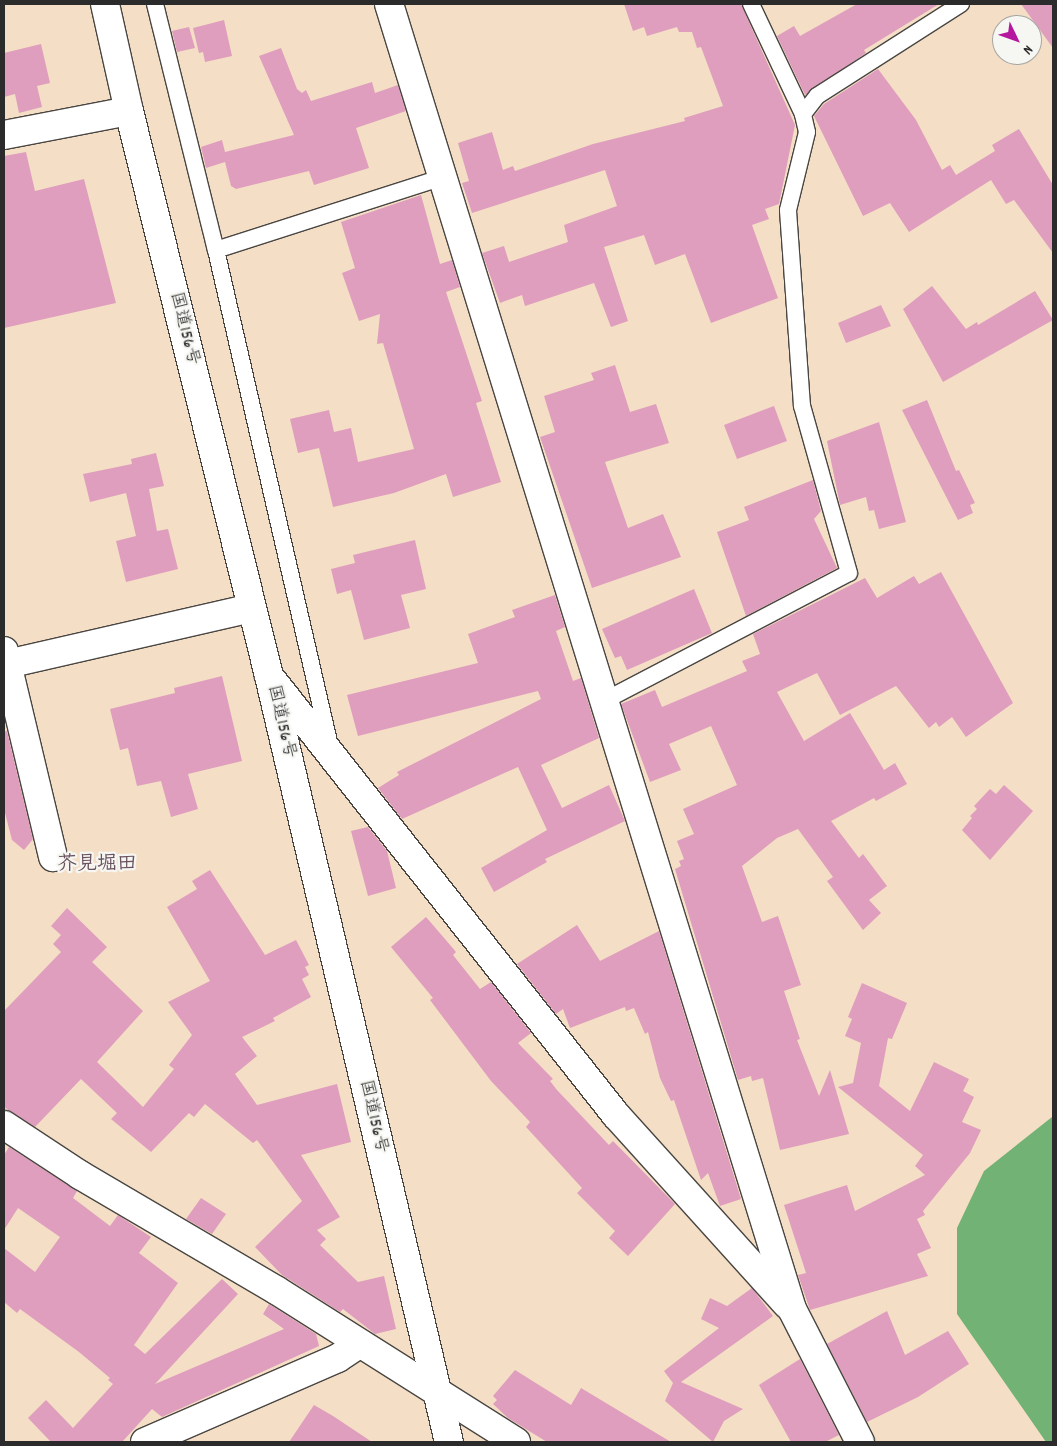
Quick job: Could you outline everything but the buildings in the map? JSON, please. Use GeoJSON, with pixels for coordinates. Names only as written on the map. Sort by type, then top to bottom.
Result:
{"type":"FeatureCollection","features":[{"type":"Feature","properties":{"kind":"main road","name":"国道156号"},"geometry":{"type":"LineString","coordinates":[[105,4],[129,111],[269,676],[449,1442]]}},
{"type":"Feature","properties":{"kind":"main road"},"geometry":{"type":"LineString","coordinates":[[389,4],[444,177],[792,1309],[860,1442]]}},
{"type":"Feature","properties":{"kind":"main road"},"geometry":{"type":"LineString","coordinates":[[4,135],[129,111]]}},
{"type":"Feature","properties":{"kind":"main road"},"geometry":{"type":"LineString","coordinates":[[53,857],[5,662],[252,608]]}},
{"type":"Feature","properties":{"kind":"main road"},"geometry":{"type":"LineString","coordinates":[[269,676],[616,1115],[792,1309]]}},
{"type":"Feature","properties":{"kind":"main road"},"geometry":{"type":"LineString","coordinates":[[4,1125],[516,1442]]}},
{"type":"Feature","properties":{"kind":"main road"},"geometry":{"type":"LineString","coordinates":[[145,1442],[338,1358],[359,1344]]}},
{"type":"Feature","properties":{"kind":"lane"},"geometry":{"type":"LineString","coordinates":[[155,4],[216,250],[332,757]]}},
{"type":"Feature","properties":{"kind":"lane"},"geometry":{"type":"LineString","coordinates":[[604,701],[849,573],[802,406],[788,210],[807,132],[803,114],[751,4]]}},
{"type":"Feature","properties":{"kind":"lane"},"geometry":{"type":"LineString","coordinates":[[803,114],[817,96],[961,4]]}},
{"type":"Feature","properties":{"kind":"lane"},"geometry":{"type":"LineString","coordinates":[[216,250],[444,177]]}},
{"type":"Feature","properties":{"kind":"green space"},"geometry":{"type":"Polygon","coordinates":[[[1053,1111],[1053,1442],[1046,1442],[957,1314],[957,1228],[984,1171],[1052,1117],[1053,1111]]]}},
{"type":"Feature","properties":{"kind":"district","name":"芥見堀田"},"geometry":{"type":"Point","coordinates":[97,865]}}]}
